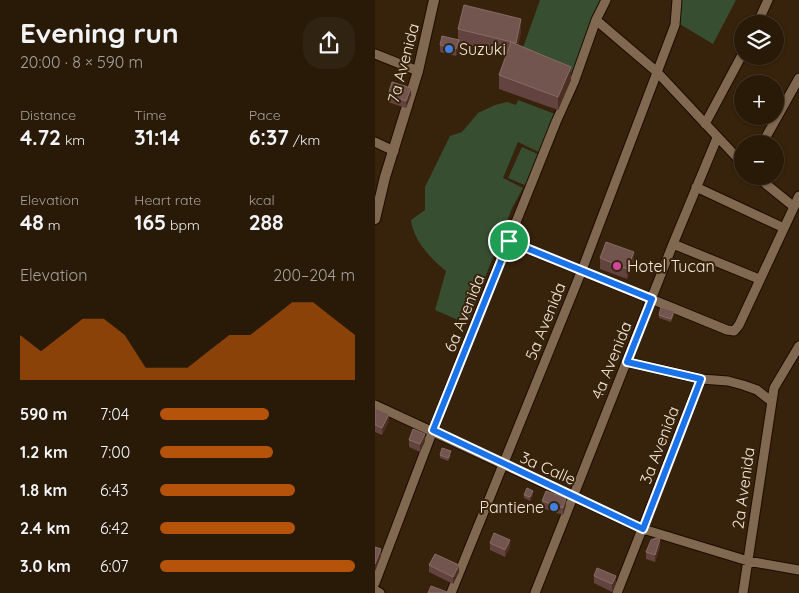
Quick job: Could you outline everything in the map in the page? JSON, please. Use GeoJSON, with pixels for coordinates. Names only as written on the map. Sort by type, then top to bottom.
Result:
{"type":"FeatureCollection","features":[{"type":"Feature","properties":{"kind":"street","name":"7a Avenida"},"geometry":{"type":"LineString","coordinates":[[375,219],[385,178],[418,71],[434,0]]}},
{"type":"Feature","properties":{"kind":"street","name":"6a Avenida"},"geometry":{"type":"LineString","coordinates":[[375,584],[433,430],[556,122],[574,82],[605,0]]}},
{"type":"Feature","properties":{"kind":"street","name":"5a Avenida"},"geometry":{"type":"LineString","coordinates":[[451,593],[582,270],[675,25],[677,0]]}},
{"type":"Feature","properties":{"kind":"street"},"geometry":{"type":"LineString","coordinates":[[761,15],[768,0]]}},
{"type":"Feature","properties":{"kind":"street"},"geometry":{"type":"LineString","coordinates":[[596,20],[657,72],[734,155]]}},
{"type":"Feature","properties":{"kind":"street"},"geometry":{"type":"LineString","coordinates":[[375,54],[418,71]]}},
{"type":"Feature","properties":{"kind":"street"},"geometry":{"type":"LineString","coordinates":[[705,124],[737,65]]}},
{"type":"Feature","properties":{"kind":"street"},"geometry":{"type":"LineString","coordinates":[[767,135],[799,78]]}},
{"type":"Feature","properties":{"kind":"street","name":"4a Avenida"},"geometry":{"type":"LineString","coordinates":[[535,593],[717,138]]}},
{"type":"Feature","properties":{"kind":"street"},"geometry":{"type":"LineString","coordinates":[[375,142],[394,151]]}},
{"type":"Feature","properties":{"kind":"street"},"geometry":{"type":"LineString","coordinates":[[767,185],[793,206]]}},
{"type":"Feature","properties":{"kind":"street"},"geometry":{"type":"LineString","coordinates":[[696,187],[784,228]]}},
{"type":"Feature","properties":{"kind":"street"},"geometry":{"type":"LineString","coordinates":[[509,241],[727,330],[734,331],[739,325],[799,196]]}},
{"type":"Feature","properties":{"kind":"street"},"geometry":{"type":"LineString","coordinates":[[673,244],[759,279]]}},
{"type":"Feature","properties":{"kind":"street","name":"2a Avenida"},"geometry":{"type":"LineString","coordinates":[[743,593],[771,401],[774,388],[799,346]]}},
{"type":"Feature","properties":{"kind":"street"},"geometry":{"type":"LineString","coordinates":[[627,362],[701,379],[743,384],[757,390],[771,401]]}},
{"type":"Feature","properties":{"kind":"street","name":"3a Avenida"},"geometry":{"type":"LineString","coordinates":[[617,593],[701,379]]}},
{"type":"Feature","properties":{"kind":"street","name":"3a Calle"},"geometry":{"type":"LineString","coordinates":[[375,405],[433,430],[643,529],[749,561],[799,570]]}},
{"type":"Feature","properties":{"kind":"street"},"geometry":{"type":"LineString","coordinates":[[375,590],[380,593]]}},
{"type":"Feature","properties":{"kind":"green space"},"geometry":{"type":"Polygon","coordinates":[[[540,0],[609,0],[579,79],[520,56],[540,0]]]}},
{"type":"Feature","properties":{"kind":"green space"},"geometry":{"type":"Polygon","coordinates":[[[679,0],[736,0],[713,44],[678,23],[679,0]]]}},
{"type":"Feature","properties":{"kind":"green space"},"geometry":{"type":"Polygon","coordinates":[[[518,100],[563,117],[547,156],[518,142],[503,178],[523,188],[512,208],[467,324],[435,310],[446,271],[434,261],[419,242],[411,220],[425,210],[425,187],[450,136],[462,132],[478,113],[507,102],[516,105],[518,100]]]}},
{"type":"Feature","properties":{"kind":"green space"},"geometry":{"type":"Polygon","coordinates":[[[522,147],[540,155],[527,186],[508,178],[522,147]]]}},
{"type":"Feature","properties":{"kind":"building"},"geometry":{"type":"Polygon","coordinates":[[[464,5],[521,19],[516,43],[458,29],[464,5]]]}},
{"type":"Feature","properties":{"kind":"building"},"geometry":{"type":"Polygon","coordinates":[[[442,36],[459,40],[456,49],[440,45],[442,36]]]}},
{"type":"Feature","properties":{"kind":"building"},"geometry":{"type":"Polygon","coordinates":[[[511,42],[571,67],[558,97],[499,75],[511,42]]]}},
{"type":"Feature","properties":{"kind":"building"},"geometry":{"type":"Polygon","coordinates":[[[392,82],[411,88],[406,101],[388,95],[392,82]]]}},
{"type":"Feature","properties":{"kind":"building"},"geometry":{"type":"Polygon","coordinates":[[[606,242],[634,252],[627,269],[600,258],[606,242]]]}},
{"type":"Feature","properties":{"kind":"building"},"geometry":{"type":"Polygon","coordinates":[[[661,307],[674,311],[671,319],[659,315],[661,307]]]}},
{"type":"Feature","properties":{"kind":"building"},"geometry":{"type":"Polygon","coordinates":[[[375,408],[389,414],[382,428],[375,425],[375,408]]]}},
{"type":"Feature","properties":{"kind":"building"},"geometry":{"type":"Polygon","coordinates":[[[413,429],[425,434],[420,444],[409,440],[413,429]]]}},
{"type":"Feature","properties":{"kind":"building"},"geometry":{"type":"Polygon","coordinates":[[[442,448],[451,451],[448,458],[440,455],[442,448]]]}},
{"type":"Feature","properties":{"kind":"building"},"geometry":{"type":"Polygon","coordinates":[[[527,488],[533,491],[530,497],[524,495],[527,488]]]}},
{"type":"Feature","properties":{"kind":"building"},"geometry":{"type":"Polygon","coordinates":[[[546,491],[566,498],[563,508],[542,501],[546,491]]]}},
{"type":"Feature","properties":{"kind":"building"},"geometry":{"type":"Polygon","coordinates":[[[494,533],[510,540],[505,550],[490,543],[494,533]]]}},
{"type":"Feature","properties":{"kind":"building"},"geometry":{"type":"Polygon","coordinates":[[[660,539],[655,555],[646,552],[651,540],[660,539]]]}},
{"type":"Feature","properties":{"kind":"building"},"geometry":{"type":"Polygon","coordinates":[[[375,547],[381,549],[375,564],[375,547]]]}},
{"type":"Feature","properties":{"kind":"building"},"geometry":{"type":"Polygon","coordinates":[[[435,554],[459,565],[453,577],[429,565],[435,554]]]}},
{"type":"Feature","properties":{"kind":"building"},"geometry":{"type":"Polygon","coordinates":[[[597,568],[616,576],[612,584],[594,576],[597,568]]]}},
{"type":"Feature","properties":{"kind":"building"},"geometry":{"type":"Polygon","coordinates":[[[431,586],[447,592],[428,593],[431,586]]]}},
{"type":"Feature","properties":{"kind":"place","name":"Suzuki"},"geometry":{"type":"Point","coordinates":[449,49]}},
{"type":"Feature","properties":{"kind":"place","name":"Hotel Tucan"},"geometry":{"type":"Point","coordinates":[617,266]}},
{"type":"Feature","properties":{"kind":"place","name":"Pantiene"},"geometry":{"type":"Point","coordinates":[554,507]}},
{"type":"Feature","properties":{"kind":"route"},"geometry":{"type":"LineString","coordinates":[[509,241],[652,299],[627,362],[701,379],[643,529],[433,430],[509,241]]}}]}
